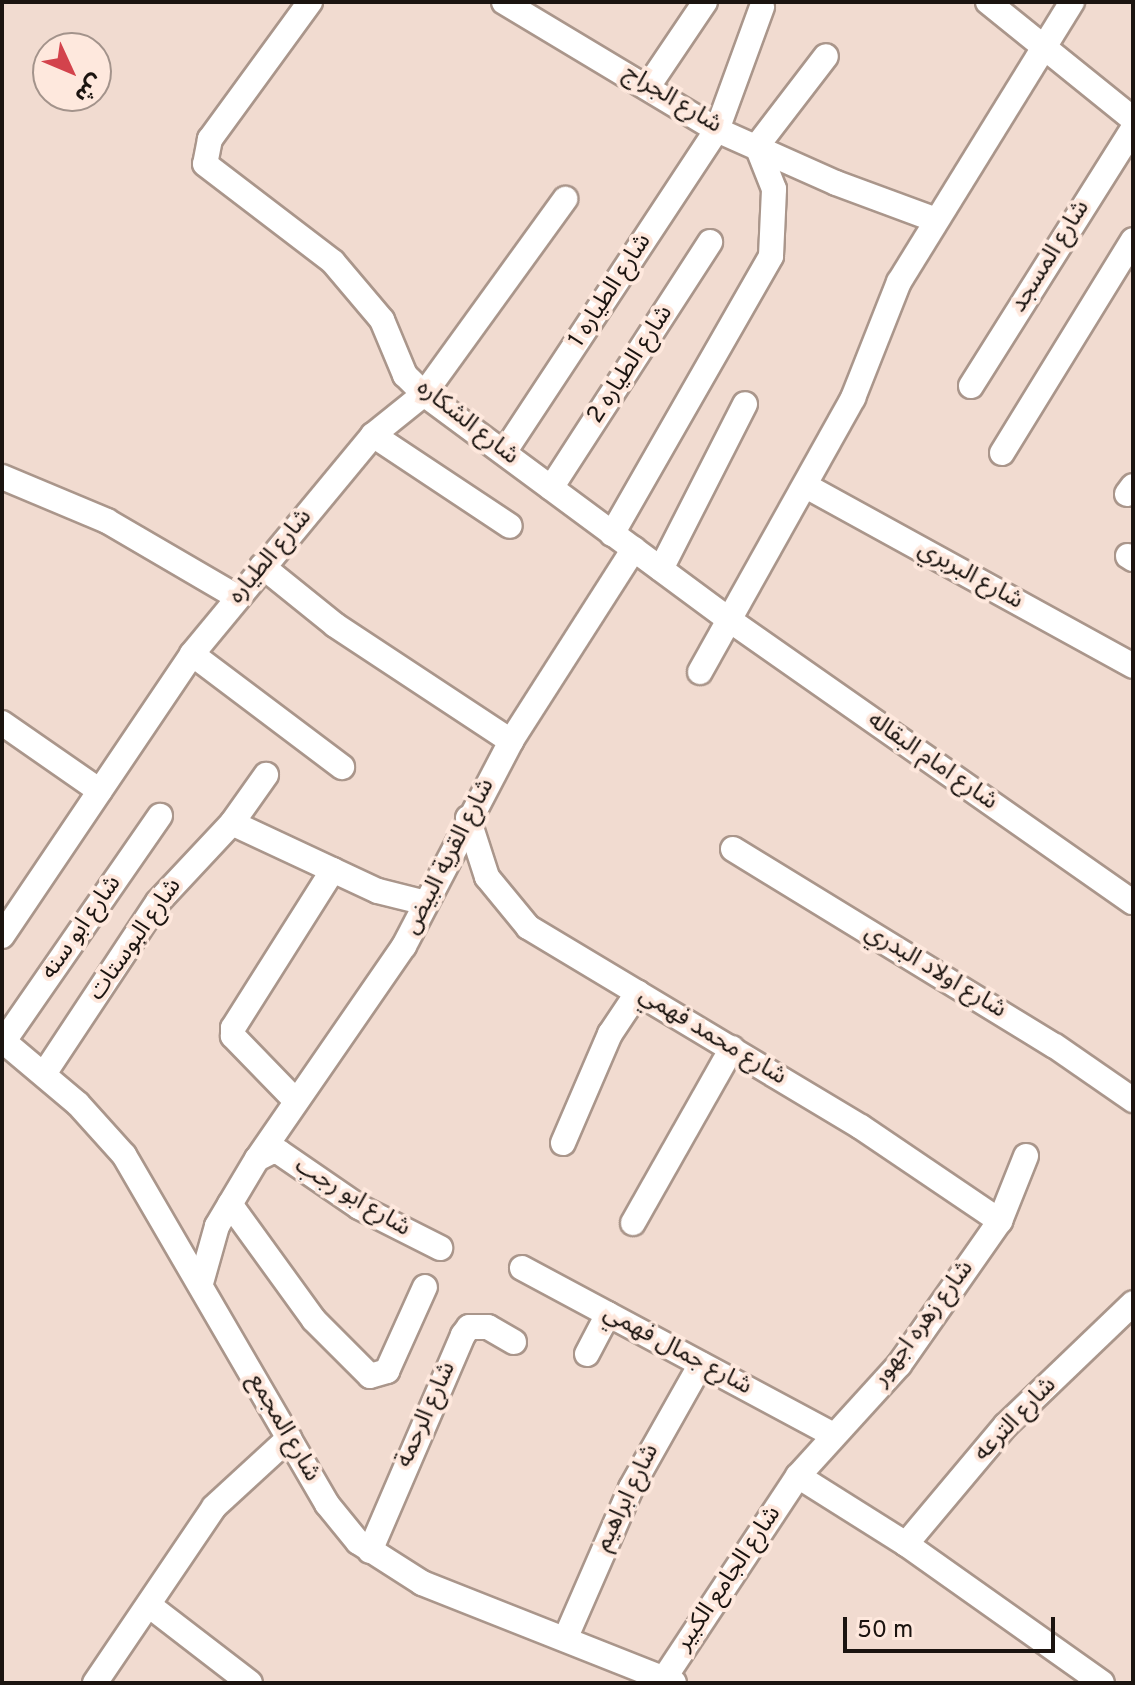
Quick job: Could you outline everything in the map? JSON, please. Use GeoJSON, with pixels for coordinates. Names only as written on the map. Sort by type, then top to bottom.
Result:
{"type":"FeatureCollection","features":[{"type":"Feature","properties":{"kind":"street","name":"شارع الشكاره"},"geometry":{"type":"LineString","coordinates":[[310,2],[210,139],[205,164],[333,262],[382,320],[405,375],[424,394],[731,621]]}},
{"type":"Feature","properties":{"kind":"street","name":"شارع الجراج"},"geometry":{"type":"LineString","coordinates":[[504,2],[649,85],[717,130],[836,183],[936,220]]}},
{"type":"Feature","properties":{"kind":"street"},"geometry":{"type":"LineString","coordinates":[[649,85],[705,2]]}},
{"type":"Feature","properties":{"kind":"street"},"geometry":{"type":"LineString","coordinates":[[988,2],[1133,119]]}},
{"type":"Feature","properties":{"kind":"street"},"geometry":{"type":"LineString","coordinates":[[700,672],[853,398],[899,282],[1072,2]]}},
{"type":"Feature","properties":{"kind":"street","name":"شارع الطياره 1"},"geometry":{"type":"LineString","coordinates":[[505,451],[717,130],[762,7]]}},
{"type":"Feature","properties":{"kind":"street"},"geometry":{"type":"LineString","coordinates":[[612,534],[771,256],[774,189],[757,146],[826,56]]}},
{"type":"Feature","properties":{"kind":"street","name":"شارع المسجد"},"geometry":{"type":"LineString","coordinates":[[971,386],[1133,129]]}},
{"type":"Feature","properties":{"kind":"street","name":"شارع الطياره"},"geometry":{"type":"LineString","coordinates":[[2,936],[192,654],[373,435],[424,394],[565,199]]}},
{"type":"Feature","properties":{"kind":"street"},"geometry":{"type":"LineString","coordinates":[[1002,453],[1133,240]]}},
{"type":"Feature","properties":{"kind":"street","name":"شارع الطياره 2"},"geometry":{"type":"LineString","coordinates":[[551,488],[710,242]]}},
{"type":"Feature","properties":{"kind":"street"},"geometry":{"type":"LineString","coordinates":[[661,569],[745,404]]}},
{"type":"Feature","properties":{"kind":"street"},"geometry":{"type":"LineString","coordinates":[[373,435],[510,526]]}},
{"type":"Feature","properties":{"kind":"street"},"geometry":{"type":"LineString","coordinates":[[2,477],[107,521],[237,597]]}},
{"type":"Feature","properties":{"kind":"street","name":"شارع البربري"},"geometry":{"type":"LineString","coordinates":[[806,486],[1133,666]]}},
{"type":"Feature","properties":{"kind":"street","name":"شارع القرية البيض"},"geometry":{"type":"LineString","coordinates":[[257,1159],[294,1099],[363,1012],[426,903],[511,741],[634,549]]}},
{"type":"Feature","properties":{"kind":"street"},"geometry":{"type":"LineString","coordinates":[[262,566],[335,625],[511,741]]}},
{"type":"Feature","properties":{"kind":"street","name":"شارع امام البقاله"},"geometry":{"type":"LineString","coordinates":[[731,621],[1133,902]]}},
{"type":"Feature","properties":{"kind":"street"},"geometry":{"type":"LineString","coordinates":[[192,654],[342,767]]}},
{"type":"Feature","properties":{"kind":"street"},"geometry":{"type":"LineString","coordinates":[[2,723],[100,791]]}},
{"type":"Feature","properties":{"kind":"street","name":"شارع البوستات"},"geometry":{"type":"LineString","coordinates":[[44,1074],[158,902],[232,823],[266,775]]}},
{"type":"Feature","properties":{"kind":"street","name":"شارع ابو سنه"},"geometry":{"type":"LineString","coordinates":[[3,1040],[160,816]]}},
{"type":"Feature","properties":{"kind":"street","name":"شارع محمد فهمي"},"geometry":{"type":"LineString","coordinates":[[468,818],[487,877],[505,904],[528,927],[732,1048],[1000,1221]]}},
{"type":"Feature","properties":{"kind":"street"},"geometry":{"type":"LineString","coordinates":[[232,823],[378,891],[426,903]]}},
{"type":"Feature","properties":{"kind":"street","name":"شارع اولاد البدري"},"geometry":{"type":"LineString","coordinates":[[733,849],[1055,1046],[1133,1100]]}},
{"type":"Feature","properties":{"kind":"street"},"geometry":{"type":"LineString","coordinates":[[294,1099],[233,1036],[233,1028],[333,870]]}},
{"type":"Feature","properties":{"kind":"street"},"geometry":{"type":"LineString","coordinates":[[563,1143],[610,1034],[638,992]]}},
{"type":"Feature","properties":{"kind":"street","name":"شارع المجمع"},"geometry":{"type":"LineString","coordinates":[[3,1040],[44,1074],[124,1155],[327,1504],[370,1551],[422,1583],[566,1637],[667,1681]]}},
{"type":"Feature","properties":{"kind":"street"},"geometry":{"type":"LineString","coordinates":[[633,1223],[732,1048]]}},
{"type":"Feature","properties":{"kind":"street","name":"شارع ابو رجب"},"geometry":{"type":"LineString","coordinates":[[257,1159],[279,1152],[359,1207],[440,1248]]}},
{"type":"Feature","properties":{"kind":"street","name":"شارع زهره اجهور"},"geometry":{"type":"LineString","coordinates":[[798,1476],[832,1434],[899,1365],[1000,1221],[1026,1156]]}},
{"type":"Feature","properties":{"kind":"street"},"geometry":{"type":"LineString","coordinates":[[201,1283],[211,1240],[257,1159]]}},
{"type":"Feature","properties":{"kind":"street"},"geometry":{"type":"LineString","coordinates":[[230,1204],[314,1320],[370,1376],[387,1371],[425,1287]]}},
{"type":"Feature","properties":{"kind":"street","name":"شارع جمال فهمي"},"geometry":{"type":"LineString","coordinates":[[522,1268],[832,1434]]}},
{"type":"Feature","properties":{"kind":"street","name":"شارع الترعه"},"geometry":{"type":"LineString","coordinates":[[906,1544],[1006,1425],[1133,1303]]}},
{"type":"Feature","properties":{"kind":"street"},"geometry":{"type":"LineString","coordinates":[[587,1354],[608,1314]]}},
{"type":"Feature","properties":{"kind":"street","name":"شارع الرحمة"},"geometry":{"type":"LineString","coordinates":[[370,1551],[463,1335],[469,1327],[488,1327],[514,1342]]}},
{"type":"Feature","properties":{"kind":"street","name":"شارع ابراهيم"},"geometry":{"type":"LineString","coordinates":[[566,1637],[631,1488],[701,1364]]}},
{"type":"Feature","properties":{"kind":"street"},"geometry":{"type":"LineString","coordinates":[[95,1683],[150,1606],[214,1507],[289,1438]]}},
{"type":"Feature","properties":{"kind":"street"},"geometry":{"type":"LineString","coordinates":[[798,1476],[906,1544],[1102,1683]]}},
{"type":"Feature","properties":{"kind":"street","name":"شارع الجامع الكبير"},"geometry":{"type":"LineString","coordinates":[[667,1681],[798,1476]]}},
{"type":"Feature","properties":{"kind":"street"},"geometry":{"type":"LineString","coordinates":[[150,1606],[250,1683]]}}]}
